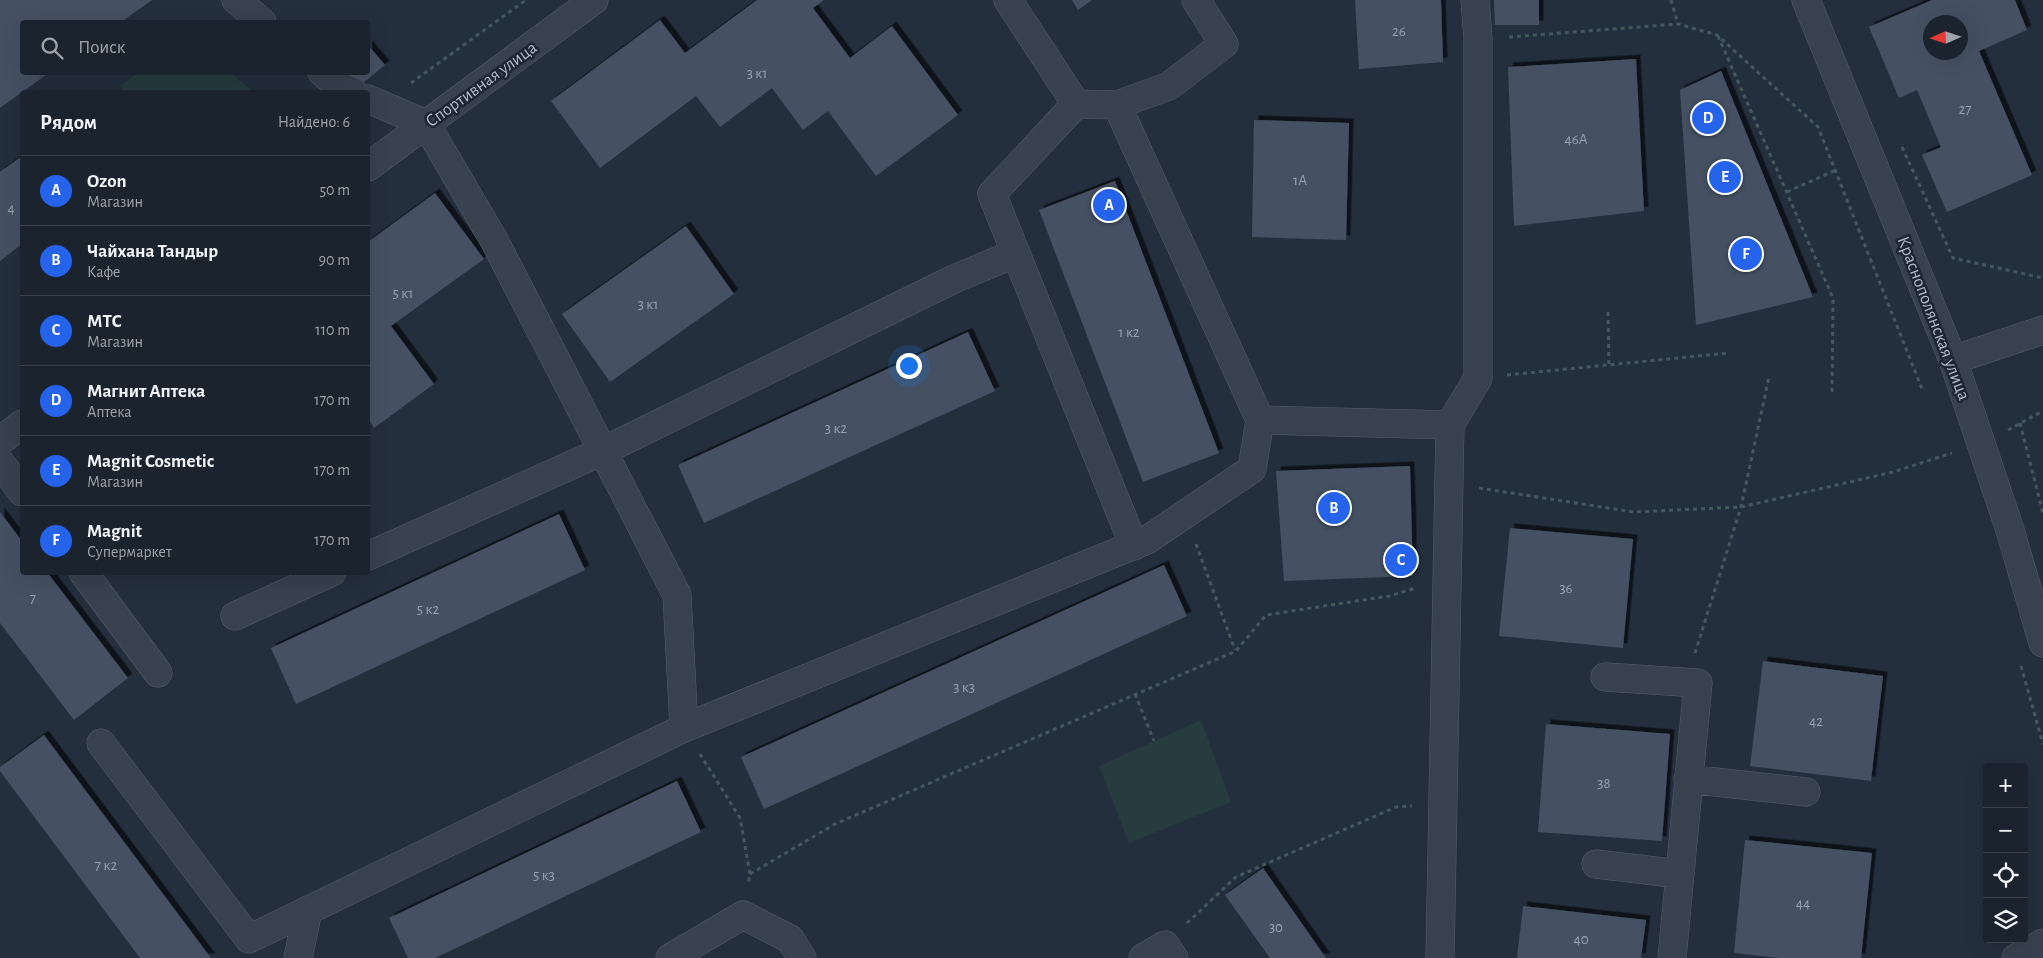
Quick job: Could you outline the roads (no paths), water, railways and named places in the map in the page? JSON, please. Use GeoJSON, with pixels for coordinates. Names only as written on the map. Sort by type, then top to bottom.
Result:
{"type":"FeatureCollection","features":[{"type":"Feature","properties":{"kind":"street"},"geometry":{"type":"LineString","coordinates":[[236,0],[260,20]]}},
{"type":"Feature","properties":{"kind":"street","name":"Спортивная улица"},"geometry":{"type":"LineString","coordinates":[[370,166],[594,0]]}},
{"type":"Feature","properties":{"kind":"street"},"geometry":{"type":"LineString","coordinates":[[1008,0],[1076,104]]}},
{"type":"Feature","properties":{"kind":"street"},"geometry":{"type":"LineString","coordinates":[[1134,546],[992,194],[1076,104],[1117,105],[1169,86],[1224,44],[1196,0]]}},
{"type":"Feature","properties":{"kind":"street"},"geometry":{"type":"LineString","coordinates":[[1440,958],[1450,425],[1478,378],[1478,40],[1475,0]]}},
{"type":"Feature","properties":{"kind":"street","name":"Краснополянская улица"},"geometry":{"type":"LineString","coordinates":[[1806,0],[1954,360],[2010,530],[2043,644]]}},
{"type":"Feature","properties":{"kind":"street"},"geometry":{"type":"LineString","coordinates":[[374,102],[426,124],[495,242],[677,594],[684,728]]}},
{"type":"Feature","properties":{"kind":"street"},"geometry":{"type":"LineString","coordinates":[[101,743],[249,939],[684,728],[1147,540],[1252,470],[1260,420],[1117,105]]}},
{"type":"Feature","properties":{"kind":"street"},"geometry":{"type":"LineString","coordinates":[[370,555],[603,451],[954,279],[1016,253]]}},
{"type":"Feature","properties":{"kind":"street"},"geometry":{"type":"LineString","coordinates":[[1954,360],[2043,330]]}},
{"type":"Feature","properties":{"kind":"street"},"geometry":{"type":"LineString","coordinates":[[1260,420],[1450,425]]}},
{"type":"Feature","properties":{"kind":"street"},"geometry":{"type":"LineString","coordinates":[[0,441],[20,426]]}},
{"type":"Feature","properties":{"kind":"street"},"geometry":{"type":"LineString","coordinates":[[0,462],[20,489]]}},
{"type":"Feature","properties":{"kind":"street"},"geometry":{"type":"LineString","coordinates":[[85,575],[158,674]]}},
{"type":"Feature","properties":{"kind":"street"},"geometry":{"type":"LineString","coordinates":[[235,616],[325,575]]}},
{"type":"Feature","properties":{"kind":"street"},"geometry":{"type":"LineString","coordinates":[[1605,677],[1698,682],[1672,958]]}},
{"type":"Feature","properties":{"kind":"street"},"geometry":{"type":"LineString","coordinates":[[1688,779],[1806,792]]}},
{"type":"Feature","properties":{"kind":"street"},"geometry":{"type":"LineString","coordinates":[[1596,864],[1680,874]]}},
{"type":"Feature","properties":{"kind":"street"},"geometry":{"type":"LineString","coordinates":[[298,958],[308,910]]}},
{"type":"Feature","properties":{"kind":"street"},"geometry":{"type":"LineString","coordinates":[[670,958],[743,915],[790,938],[802,958]]}},
{"type":"Feature","properties":{"kind":"street"},"geometry":{"type":"LineString","coordinates":[[2016,958],[2043,943]]}},
{"type":"Feature","properties":{"kind":"place","name":"Магнит Аптека"},"geometry":{"type":"Point","coordinates":[1708,118]}},
{"type":"Feature","properties":{"kind":"place","name":"Magnit Cosmetic"},"geometry":{"type":"Point","coordinates":[1725,177]}},
{"type":"Feature","properties":{"kind":"place","name":"Ozon"},"geometry":{"type":"Point","coordinates":[1109,205]}},
{"type":"Feature","properties":{"kind":"place","name":"Magnit"},"geometry":{"type":"Point","coordinates":[1746,254]}},
{"type":"Feature","properties":{"kind":"place","name":"Чайхана Тандыр"},"geometry":{"type":"Point","coordinates":[1334,508]}},
{"type":"Feature","properties":{"kind":"place","name":"МТС"},"geometry":{"type":"Point","coordinates":[1401,560]}}]}
